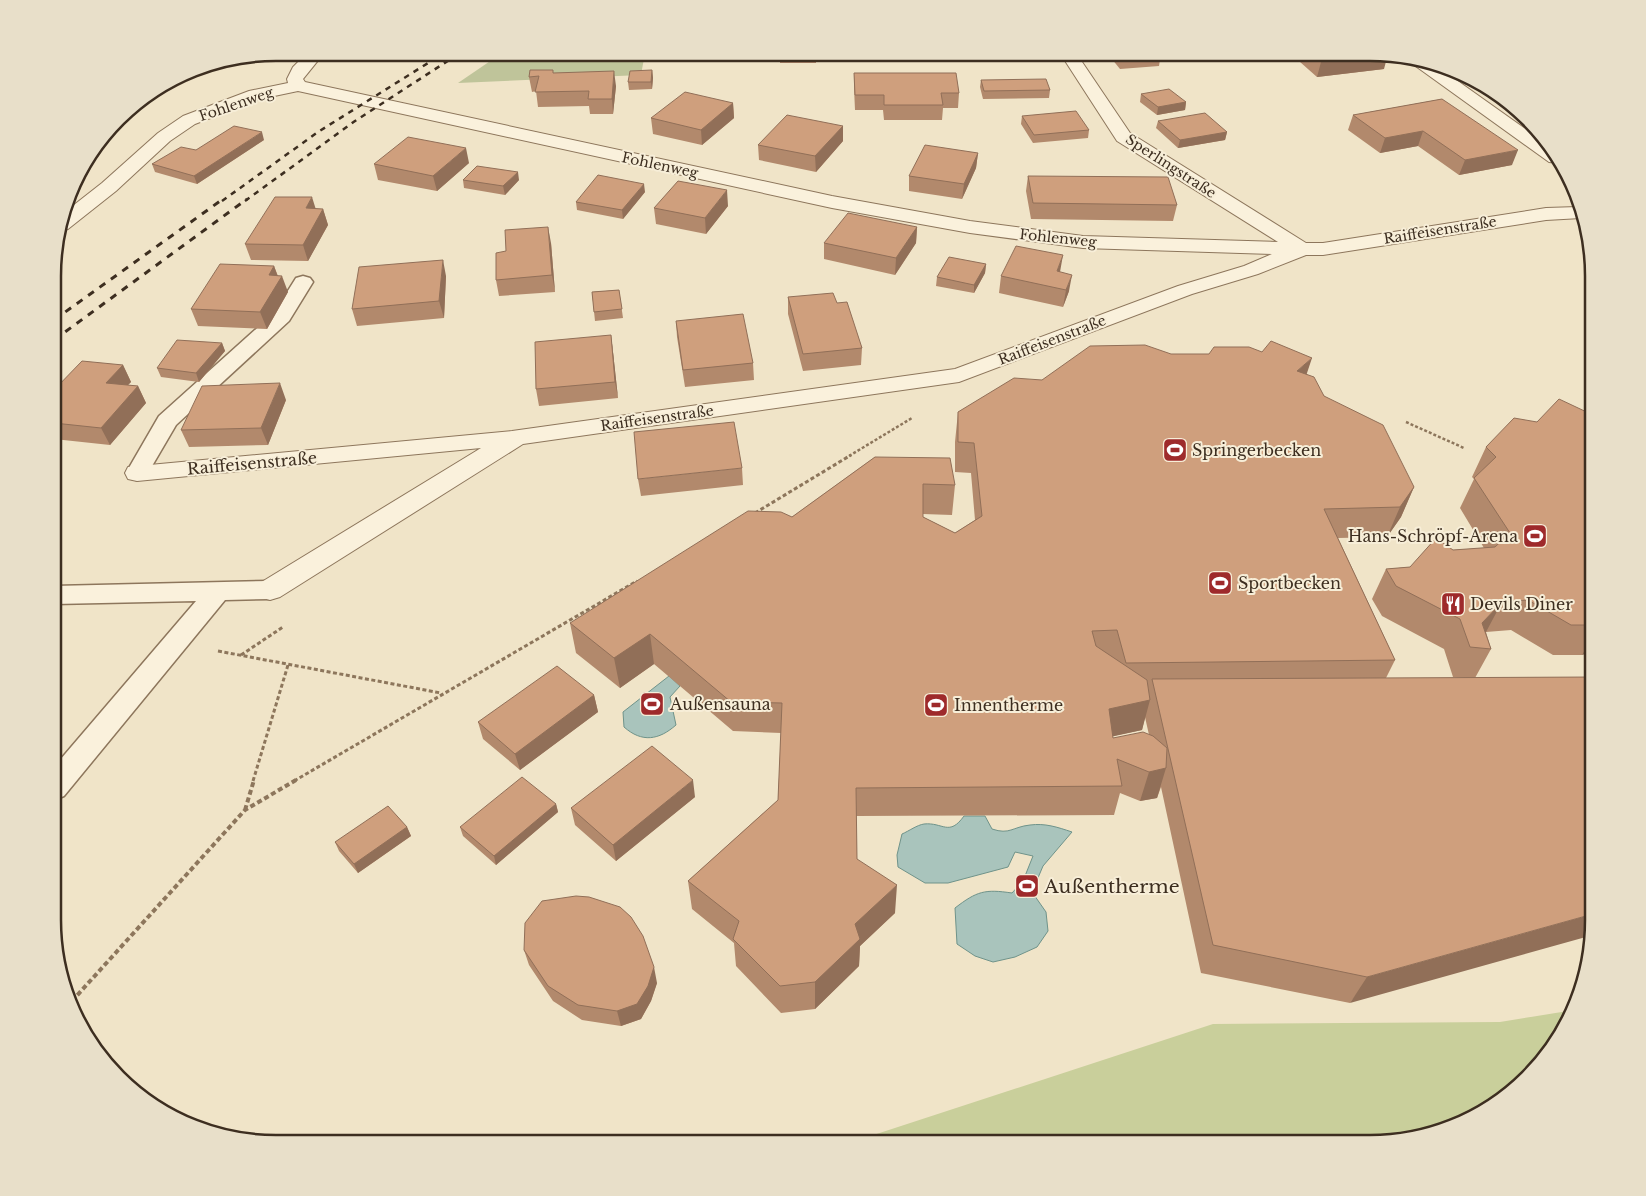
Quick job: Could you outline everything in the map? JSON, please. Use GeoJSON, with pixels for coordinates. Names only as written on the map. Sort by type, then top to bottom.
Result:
{"type":"FeatureCollection","features":[{"type":"Feature","properties":{"kind":"street"},"geometry":{"type":"LineString","coordinates":[[298,86],[295,79],[308,61]]}},
{"type":"Feature","properties":{"kind":"street","name":"Sperlingstraße"},"geometry":{"type":"LineString","coordinates":[[1073,61],[1123,137],[1303,249]]}},
{"type":"Feature","properties":{"kind":"street"},"geometry":{"type":"LineString","coordinates":[[1433,71],[1544,150]]}},
{"type":"Feature","properties":{"kind":"street","name":"Fohlenweg"},"geometry":{"type":"LineString","coordinates":[[69,218],[110,187],[164,137],[189,120],[255,95],[298,86],[804,196],[970,227],[1083,242],[1303,249]]}},
{"type":"Feature","properties":{"kind":"street","name":"Raiffeisenstraße"},"geometry":{"type":"LineString","coordinates":[[137,473],[517,437],[959,375],[1185,290],[1251,270],[1303,249],[1323,249],[1546,214],[1575,212]]}},
{"type":"Feature","properties":{"kind":"street","name":"Raiffeisenstraße"},"geometry":{"type":"LineString","coordinates":[[270,590],[517,437]]}},
{"type":"Feature","properties":{"kind":"lane"},"geometry":{"type":"LineString","coordinates":[[137,473],[167,422],[282,318],[303,282]]}},
{"type":"Feature","properties":{"kind":"lane"},"geometry":{"type":"LineString","coordinates":[[61,595],[270,590]]}},
{"type":"Feature","properties":{"kind":"lane"},"geometry":{"type":"LineString","coordinates":[[61,780],[218,592]]}},
{"type":"Feature","properties":{"kind":"path"},"geometry":{"type":"LineString","coordinates":[[754,514],[910,420],[959,375]]}},
{"type":"Feature","properties":{"kind":"path"},"geometry":{"type":"LineString","coordinates":[[1406,422],[1464,448]]}},
{"type":"Feature","properties":{"kind":"path"},"geometry":{"type":"LineString","coordinates":[[76,997],[245,810],[441,693],[641,578]]}},
{"type":"Feature","properties":{"kind":"path"},"geometry":{"type":"LineString","coordinates":[[177,643],[441,693]]}},
{"type":"Feature","properties":{"kind":"path"},"geometry":{"type":"LineString","coordinates":[[245,810],[288,665]]}},
{"type":"Feature","properties":{"kind":"green space"},"geometry":{"type":"Polygon","coordinates":[[[490,61],[644,61],[641,75],[458,83],[490,61]]]}},
{"type":"Feature","properties":{"kind":"green space"},"geometry":{"type":"Polygon","coordinates":[[[1564,1012],[1540,1051],[1522,1072],[1501,1090],[1465,1113],[1412,1131],[1370,1135],[873,1135],[1213,1024],[1500,1022],[1564,1012]]]}},
{"type":"Feature","properties":{"kind":"water","name":"Außensauna"},"geometry":{"type":"Polygon","coordinates":[[[669,676],[680,686],[670,697],[676,725],[663,734],[650,738],[637,736],[624,727],[623,712],[669,676]]]}},
{"type":"Feature","properties":{"kind":"water","name":"Außentherme"},"geometry":{"type":"Polygon","coordinates":[[[964,816],[985,816],[992,829],[998,831],[1041,825],[1072,832],[1043,866],[1032,892],[1046,912],[1048,931],[1037,947],[1015,957],[993,962],[975,956],[957,944],[955,908],[969,898],[982,893],[995,891],[1012,893],[1023,881],[1033,856],[1015,852],[1008,867],[948,883],[925,883],[898,867],[897,855],[902,834],[924,824],[946,827],[954,826],[964,816]]]}},
{"type":"Feature","properties":{"kind":"building"},"geometry":{"type":"Polygon","coordinates":[[[530,70],[553,70],[553,73],[614,71],[612,99],[588,99],[589,91],[535,92],[539,76],[529,77],[530,70]]]}},
{"type":"Feature","properties":{"kind":"building"},"geometry":{"type":"Polygon","coordinates":[[[652,70],[651,82],[628,82],[630,71],[652,70]]]}},
{"type":"Feature","properties":{"kind":"building"},"geometry":{"type":"Polygon","coordinates":[[[854,73],[956,73],[959,93],[941,93],[943,105],[884,105],[884,95],[855,95],[854,73]]]}},
{"type":"Feature","properties":{"kind":"building"},"geometry":{"type":"Polygon","coordinates":[[[1046,79],[1050,90],[984,91],[981,80],[1046,79]]]}},
{"type":"Feature","properties":{"kind":"building"},"geometry":{"type":"Polygon","coordinates":[[[1169,89],[1186,102],[1158,107],[1141,94],[1169,89]]]}},
{"type":"Feature","properties":{"kind":"building"},"geometry":{"type":"Polygon","coordinates":[[[685,92],[733,103],[701,130],[651,118],[685,92]]]}},
{"type":"Feature","properties":{"kind":"building"},"geometry":{"type":"Polygon","coordinates":[[[1442,99],[1518,150],[1465,160],[1423,131],[1385,138],[1353,115],[1442,99]]]}},
{"type":"Feature","properties":{"kind":"building"},"geometry":{"type":"Polygon","coordinates":[[[1076,111],[1089,130],[1034,135],[1022,116],[1076,111]]]}},
{"type":"Feature","properties":{"kind":"building"},"geometry":{"type":"Polygon","coordinates":[[[1205,113],[1227,132],[1180,140],[1158,121],[1205,113]]]}},
{"type":"Feature","properties":{"kind":"building"},"geometry":{"type":"Polygon","coordinates":[[[787,115],[843,126],[815,156],[758,145],[787,115]]]}},
{"type":"Feature","properties":{"kind":"building"},"geometry":{"type":"Polygon","coordinates":[[[234,126],[262,132],[194,176],[152,164],[181,147],[196,150],[234,126]]]}},
{"type":"Feature","properties":{"kind":"building"},"geometry":{"type":"Polygon","coordinates":[[[408,137],[466,148],[433,176],[374,164],[408,137]]]}},
{"type":"Feature","properties":{"kind":"building"},"geometry":{"type":"Polygon","coordinates":[[[925,145],[978,153],[964,184],[909,176],[925,145]]]}},
{"type":"Feature","properties":{"kind":"building"},"geometry":{"type":"Polygon","coordinates":[[[477,166],[518,172],[503,186],[463,180],[477,166]]]}},
{"type":"Feature","properties":{"kind":"building"},"geometry":{"type":"Polygon","coordinates":[[[598,175],[644,184],[622,210],[576,202],[598,175]]]}},
{"type":"Feature","properties":{"kind":"building"},"geometry":{"type":"Polygon","coordinates":[[[1028,176],[1168,177],[1177,205],[1033,203],[1028,176]]]}},
{"type":"Feature","properties":{"kind":"building"},"geometry":{"type":"Polygon","coordinates":[[[678,181],[727,190],[705,218],[654,208],[678,181]]]}},
{"type":"Feature","properties":{"kind":"building"},"geometry":{"type":"Polygon","coordinates":[[[275,197],[312,197],[306,208],[323,209],[303,245],[245,244],[275,197]]]}},
{"type":"Feature","properties":{"kind":"building"},"geometry":{"type":"Polygon","coordinates":[[[848,213],[917,227],[896,258],[824,243],[848,213]]]}},
{"type":"Feature","properties":{"kind":"building"},"geometry":{"type":"Polygon","coordinates":[[[548,227],[552,275],[496,280],[496,253],[506,251],[505,230],[548,227]]]}},
{"type":"Feature","properties":{"kind":"building"},"geometry":{"type":"Polygon","coordinates":[[[1016,246],[1063,255],[1057,271],[1072,275],[1066,290],[1001,276],[1016,246]]]}},
{"type":"Feature","properties":{"kind":"building"},"geometry":{"type":"Polygon","coordinates":[[[949,257],[986,264],[974,285],[937,277],[949,257]]]}},
{"type":"Feature","properties":{"kind":"building"},"geometry":{"type":"Polygon","coordinates":[[[443,260],[439,301],[352,309],[359,267],[443,260]]]}},
{"type":"Feature","properties":{"kind":"building"},"geometry":{"type":"Polygon","coordinates":[[[220,264],[274,266],[269,275],[282,276],[260,312],[191,309],[220,264]]]}},
{"type":"Feature","properties":{"kind":"building"},"geometry":{"type":"Polygon","coordinates":[[[619,290],[622,309],[594,312],[592,292],[619,290]]]}},
{"type":"Feature","properties":{"kind":"building"},"geometry":{"type":"Polygon","coordinates":[[[833,293],[837,303],[847,302],[862,348],[803,354],[788,297],[833,293]]]}},
{"type":"Feature","properties":{"kind":"building"},"geometry":{"type":"Polygon","coordinates":[[[743,314],[753,363],[683,370],[676,321],[743,314]]]}},
{"type":"Feature","properties":{"kind":"building"},"geometry":{"type":"Polygon","coordinates":[[[611,335],[615,382],[536,389],[535,342],[611,335]]]}},
{"type":"Feature","properties":{"kind":"building"},"geometry":{"type":"Polygon","coordinates":[[[177,340],[222,343],[196,373],[157,368],[177,340]]]}},
{"type":"Feature","properties":{"kind":"building"},"geometry":{"type":"Polygon","coordinates":[[[1271,341],[1312,358],[1297,371],[1314,377],[1324,396],[1383,425],[1414,487],[1400,507],[1324,509],[1395,660],[1126,663],[1117,630],[1092,631],[1096,646],[1147,680],[1150,700],[1109,709],[1113,738],[1143,732],[1153,736],[1167,748],[1166,768],[1149,772],[1117,759],[1122,786],[856,788],[857,859],[897,885],[855,924],[860,939],[815,982],[780,986],[733,939],[739,921],[688,881],[778,800],[782,703],[731,702],[650,634],[614,658],[570,623],[748,511],[781,512],[792,517],[875,457],[950,458],[955,485],[923,484],[923,517],[955,533],[982,516],[974,443],[958,442],[958,412],[1014,378],[1042,380],[1090,346],[1145,345],[1171,354],[1209,354],[1214,347],[1249,347],[1262,352],[1271,341]]]}},
{"type":"Feature","properties":{"kind":"building"},"geometry":{"type":"Polygon","coordinates":[[[82,361],[123,365],[106,383],[138,386],[101,428],[61,424],[61,383],[82,361]]]}},
{"type":"Feature","properties":{"kind":"building"},"geometry":{"type":"Polygon","coordinates":[[[280,383],[261,428],[181,430],[202,386],[280,383]]]}},
{"type":"Feature","properties":{"kind":"building","name":"Hans-Schröpf-Arena"},"geometry":{"type":"Polygon","coordinates":[[[1559,399],[1585,411],[1585,625],[1571,625],[1528,600],[1502,602],[1482,623],[1491,649],[1470,647],[1460,619],[1396,586],[1386,569],[1410,567],[1436,538],[1453,550],[1495,547],[1510,533],[1474,478],[1496,457],[1486,447],[1514,418],[1537,422],[1559,399]]]}},
{"type":"Feature","properties":{"kind":"building"},"geometry":{"type":"Polygon","coordinates":[[[734,422],[742,468],[638,479],[634,432],[734,422]]]}},
{"type":"Feature","properties":{"kind":"building"},"geometry":{"type":"Polygon","coordinates":[[[557,666],[594,695],[515,754],[478,722],[557,666]]]}},
{"type":"Feature","properties":{"kind":"building"},"geometry":{"type":"Polygon","coordinates":[[[1585,677],[1585,916],[1367,977],[1213,945],[1152,679],[1585,677]]]}},
{"type":"Feature","properties":{"kind":"building"},"geometry":{"type":"Polygon","coordinates":[[[652,746],[693,780],[613,845],[571,808],[652,746]]]}},
{"type":"Feature","properties":{"kind":"building"},"geometry":{"type":"Polygon","coordinates":[[[522,777],[556,804],[494,856],[460,827],[522,777]]]}},
{"type":"Feature","properties":{"kind":"building"},"geometry":{"type":"Polygon","coordinates":[[[388,806],[407,827],[354,864],[335,842],[388,806]]]}},
{"type":"Feature","properties":{"kind":"building"},"geometry":{"type":"Polygon","coordinates":[[[576,896],[589,897],[620,907],[631,917],[643,936],[654,967],[648,986],[637,1004],[617,1011],[578,1005],[548,986],[524,950],[525,923],[542,901],[576,896]]]}},
{"type":"Feature","properties":{"kind":"railway"},"geometry":{"type":"LineString","coordinates":[[222,201],[318,132],[431,61]]}},
{"type":"Feature","properties":{"kind":"railway"},"geometry":{"type":"LineString","coordinates":[[245,201],[355,121],[448,61]]}},
{"type":"Feature","properties":{"kind":"railway"},"geometry":{"type":"LineString","coordinates":[[61,315],[223,199]]}},
{"type":"Feature","properties":{"kind":"railway"},"geometry":{"type":"LineString","coordinates":[[61,335],[247,199]]}},
{"type":"Feature","properties":{"kind":"place","name":"Springerbecken"},"geometry":{"type":"Point","coordinates":[1175,450]}},
{"type":"Feature","properties":{"kind":"place","name":"Hans-Schröpf-Arena"},"geometry":{"type":"Point","coordinates":[1535,536]}},
{"type":"Feature","properties":{"kind":"place","name":"Sportbecken"},"geometry":{"type":"Point","coordinates":[1220,583]}},
{"type":"Feature","properties":{"kind":"place","name":"Devils Diner"},"geometry":{"type":"Point","coordinates":[1453,604]}},
{"type":"Feature","properties":{"kind":"place","name":"Außensauna"},"geometry":{"type":"Point","coordinates":[652,704]}},
{"type":"Feature","properties":{"kind":"place","name":"Innentherme"},"geometry":{"type":"Point","coordinates":[936,705]}},
{"type":"Feature","properties":{"kind":"place","name":"Außentherme"},"geometry":{"type":"Point","coordinates":[1027,886]}}]}
